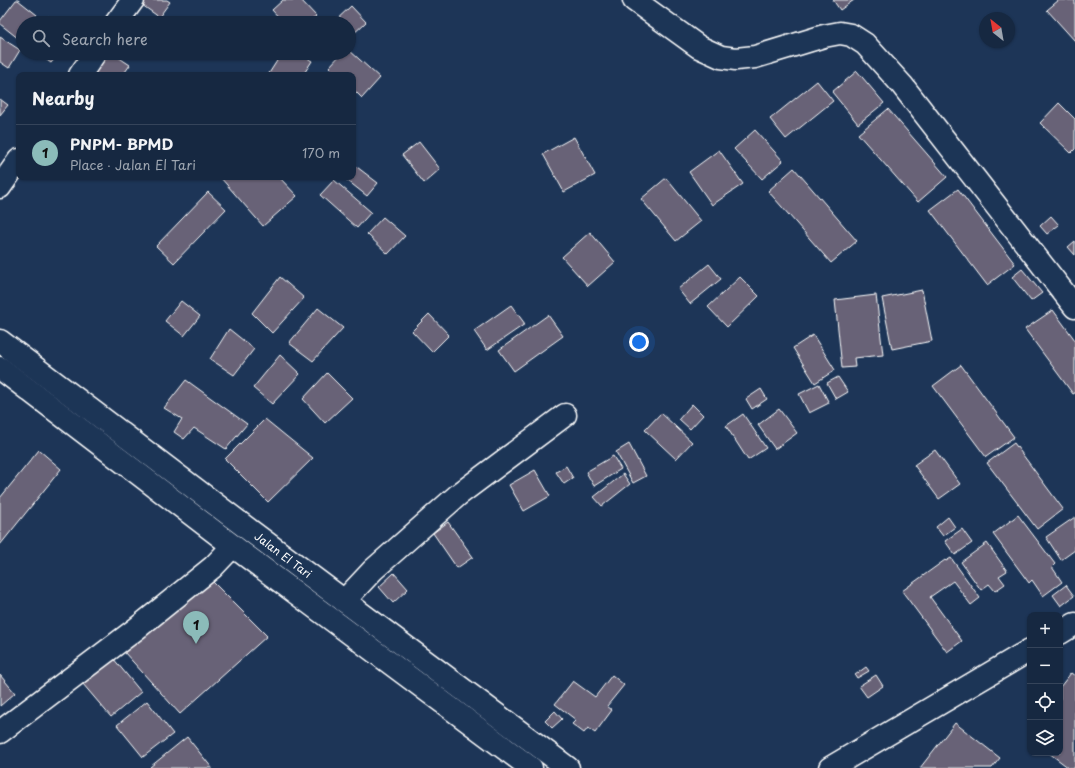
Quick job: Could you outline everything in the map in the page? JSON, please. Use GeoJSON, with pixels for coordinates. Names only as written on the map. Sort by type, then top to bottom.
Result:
{"type":"FeatureCollection","features":[{"type":"Feature","properties":{"kind":"street"},"geometry":{"type":"LineString","coordinates":[[121,16],[133,0]]}},
{"type":"Feature","properties":{"kind":"street"},"geometry":{"type":"LineString","coordinates":[[634,0],[699,47],[721,57],[736,59],[755,57],[824,36],[840,33],[850,35],[865,44],[902,85],[1075,307]]}},
{"type":"Feature","properties":{"kind":"street"},"geometry":{"type":"LineString","coordinates":[[82,72],[90,60]]}},
{"type":"Feature","properties":{"kind":"street"},"geometry":{"type":"LineString","coordinates":[[0,187],[16,164]]}},
{"type":"Feature","properties":{"kind":"street","name":"Jalan El Tari"},"geometry":{"type":"LineString","coordinates":[[0,341],[568,768]]}},
{"type":"Feature","properties":{"kind":"street","name":"Jalan El Tari"},"geometry":{"type":"LineString","coordinates":[[0,368],[233,546],[531,768]]}},
{"type":"Feature","properties":{"kind":"street"},"geometry":{"type":"LineString","coordinates":[[344,601],[373,570],[458,496],[565,415]]}},
{"type":"Feature","properties":{"kind":"street"},"geometry":{"type":"LineString","coordinates":[[0,732],[142,624],[213,567],[233,546]]}},
{"type":"Feature","properties":{"kind":"street"},"geometry":{"type":"LineString","coordinates":[[1063,631],[1075,624]]}},
{"type":"Feature","properties":{"kind":"street"},"geometry":{"type":"LineString","coordinates":[[830,768],[1027,652]]}},
{"type":"Feature","properties":{"kind":"building"},"geometry":{"type":"Polygon","coordinates":[[[16,0],[37,15],[16,16],[16,37],[0,24],[0,21],[16,0]]]}},
{"type":"Feature","properties":{"kind":"building"},"geometry":{"type":"Polygon","coordinates":[[[135,0],[167,0],[170,2],[160,16],[135,0]]]}},
{"type":"Feature","properties":{"kind":"building"},"geometry":{"type":"Polygon","coordinates":[[[283,0],[301,0],[316,16],[278,16],[272,10],[283,0]]]}},
{"type":"Feature","properties":{"kind":"building"},"geometry":{"type":"Polygon","coordinates":[[[833,0],[854,0],[840,10],[833,0]]]}},
{"type":"Feature","properties":{"kind":"building"},"geometry":{"type":"Polygon","coordinates":[[[1059,0],[1075,0],[1075,41],[1047,10],[1059,0]]]}},
{"type":"Feature","properties":{"kind":"building"},"geometry":{"type":"Polygon","coordinates":[[[351,6],[366,22],[356,31],[356,16],[340,16],[351,6]]]}},
{"type":"Feature","properties":{"kind":"building"},"geometry":{"type":"Polygon","coordinates":[[[0,37],[16,47],[16,57],[9,68],[0,62],[0,37]]]}},
{"type":"Feature","properties":{"kind":"building"},"geometry":{"type":"Polygon","coordinates":[[[356,56],[380,78],[362,98],[356,92],[356,72],[334,72],[329,67],[336,60],[356,60],[356,56]]]}},
{"type":"Feature","properties":{"kind":"building"},"geometry":{"type":"Polygon","coordinates":[[[95,60],[122,60],[130,65],[125,72],[87,72],[95,60]]]}},
{"type":"Feature","properties":{"kind":"building"},"geometry":{"type":"Polygon","coordinates":[[[278,60],[312,61],[305,72],[270,72],[278,60]]]}},
{"type":"Feature","properties":{"kind":"building"},"geometry":{"type":"Polygon","coordinates":[[[857,71],[884,103],[858,124],[832,92],[857,71]]]}},
{"type":"Feature","properties":{"kind":"building"},"geometry":{"type":"Polygon","coordinates":[[[817,81],[833,101],[786,139],[770,119],[817,81]]]}},
{"type":"Feature","properties":{"kind":"building"},"geometry":{"type":"Polygon","coordinates":[[[0,99],[8,105],[0,115],[0,99]]]}},
{"type":"Feature","properties":{"kind":"building"},"geometry":{"type":"Polygon","coordinates":[[[1059,103],[1075,119],[1075,149],[1071,153],[1040,123],[1059,103]]]}},
{"type":"Feature","properties":{"kind":"building"},"geometry":{"type":"Polygon","coordinates":[[[888,109],[947,177],[918,202],[858,134],[888,109]]]}},
{"type":"Feature","properties":{"kind":"building"},"geometry":{"type":"Polygon","coordinates":[[[755,130],[783,161],[762,179],[734,149],[755,130]]]}},
{"type":"Feature","properties":{"kind":"building"},"geometry":{"type":"Polygon","coordinates":[[[574,137],[595,175],[564,192],[543,154],[574,137]]]}},
{"type":"Feature","properties":{"kind":"building"},"geometry":{"type":"Polygon","coordinates":[[[419,142],[440,169],[424,183],[402,155],[419,142]]]}},
{"type":"Feature","properties":{"kind":"building"},"geometry":{"type":"Polygon","coordinates":[[[719,150],[743,184],[712,205],[689,172],[719,150]]]}},
{"type":"Feature","properties":{"kind":"building"},"geometry":{"type":"Polygon","coordinates":[[[356,166],[378,183],[367,196],[347,180],[356,180],[356,166]]]}},
{"type":"Feature","properties":{"kind":"building"},"geometry":{"type":"Polygon","coordinates":[[[794,168],[857,241],[831,263],[768,191],[794,168]]]}},
{"type":"Feature","properties":{"kind":"building"},"geometry":{"type":"Polygon","coordinates":[[[666,178],[701,221],[676,241],[641,199],[666,178]]]}},
{"type":"Feature","properties":{"kind":"building"},"geometry":{"type":"Polygon","coordinates":[[[223,180],[282,180],[297,196],[263,226],[223,180]]]}},
{"type":"Feature","properties":{"kind":"building"},"geometry":{"type":"Polygon","coordinates":[[[334,180],[371,212],[357,228],[320,195],[334,180]]]}},
{"type":"Feature","properties":{"kind":"building"},"geometry":{"type":"Polygon","coordinates":[[[958,189],[1015,264],[987,285],[930,210],[958,189]]]}},
{"type":"Feature","properties":{"kind":"building"},"geometry":{"type":"Polygon","coordinates":[[[208,192],[226,209],[174,263],[156,246],[208,192]]]}},
{"type":"Feature","properties":{"kind":"building"},"geometry":{"type":"Polygon","coordinates":[[[1051,216],[1059,225],[1047,234],[1040,226],[1051,216]]]}},
{"type":"Feature","properties":{"kind":"building"},"geometry":{"type":"Polygon","coordinates":[[[383,217],[405,236],[388,254],[367,234],[383,217]]]}},
{"type":"Feature","properties":{"kind":"building"},"geometry":{"type":"Polygon","coordinates":[[[590,232],[615,262],[588,286],[562,257],[590,232]]]}},
{"type":"Feature","properties":{"kind":"building"},"geometry":{"type":"Polygon","coordinates":[[[1075,241],[1075,255],[1068,247],[1075,241]]]}},
{"type":"Feature","properties":{"kind":"building"},"geometry":{"type":"Polygon","coordinates":[[[709,264],[721,279],[690,304],[678,289],[709,264]]]}},
{"type":"Feature","properties":{"kind":"building"},"geometry":{"type":"Polygon","coordinates":[[[1022,269],[1042,293],[1031,301],[1012,277],[1022,269]]]}},
{"type":"Feature","properties":{"kind":"building"},"geometry":{"type":"Polygon","coordinates":[[[280,277],[304,298],[272,333],[252,313],[280,277]]]}},
{"type":"Feature","properties":{"kind":"building"},"geometry":{"type":"Polygon","coordinates":[[[740,277],[759,296],[727,327],[708,307],[740,277]]]}},
{"type":"Feature","properties":{"kind":"building"},"geometry":{"type":"Polygon","coordinates":[[[922,290],[932,341],[892,349],[882,298],[922,290]]]}},
{"type":"Feature","properties":{"kind":"building"},"geometry":{"type":"Polygon","coordinates":[[[876,295],[883,355],[854,358],[855,367],[842,368],[835,300],[876,295]]]}},
{"type":"Feature","properties":{"kind":"building"},"geometry":{"type":"Polygon","coordinates":[[[181,301],[200,316],[184,336],[165,321],[181,301]]]}},
{"type":"Feature","properties":{"kind":"building"},"geometry":{"type":"Polygon","coordinates":[[[511,305],[525,324],[487,350],[474,331],[511,305]]]}},
{"type":"Feature","properties":{"kind":"building"},"geometry":{"type":"Polygon","coordinates":[[[318,308],[343,328],[313,361],[289,343],[318,308]]]}},
{"type":"Feature","properties":{"kind":"building"},"geometry":{"type":"Polygon","coordinates":[[[1053,310],[1075,340],[1075,393],[1073,394],[1025,329],[1053,310]]]}},
{"type":"Feature","properties":{"kind":"building"},"geometry":{"type":"Polygon","coordinates":[[[429,314],[449,335],[432,352],[412,331],[429,314]]]}},
{"type":"Feature","properties":{"kind":"building"},"geometry":{"type":"Polygon","coordinates":[[[548,315],[563,336],[514,371],[499,350],[548,315]]]}},
{"type":"Feature","properties":{"kind":"building"},"geometry":{"type":"Polygon","coordinates":[[[229,329],[254,349],[234,375],[210,359],[229,329]]]}},
{"type":"Feature","properties":{"kind":"building"},"geometry":{"type":"Polygon","coordinates":[[[813,335],[835,370],[815,383],[793,348],[813,335]]]}},
{"type":"Feature","properties":{"kind":"building"},"geometry":{"type":"Polygon","coordinates":[[[280,355],[300,374],[272,404],[253,388],[280,355]]]}},
{"type":"Feature","properties":{"kind":"building"},"geometry":{"type":"Polygon","coordinates":[[[961,365],[1014,437],[986,457],[933,386],[961,365]]]}},
{"type":"Feature","properties":{"kind":"building"},"geometry":{"type":"Polygon","coordinates":[[[327,373],[352,398],[325,423],[303,399],[327,373]]]}},
{"type":"Feature","properties":{"kind":"building"},"geometry":{"type":"Polygon","coordinates":[[[838,377],[848,392],[836,399],[827,383],[838,377]]]}},
{"type":"Feature","properties":{"kind":"building"},"geometry":{"type":"Polygon","coordinates":[[[186,380],[247,424],[226,449],[194,428],[184,439],[174,432],[182,419],[164,408],[186,380]]]}},
{"type":"Feature","properties":{"kind":"building"},"geometry":{"type":"Polygon","coordinates":[[[819,384],[829,403],[809,413],[799,394],[819,384]]]}},
{"type":"Feature","properties":{"kind":"building"},"geometry":{"type":"Polygon","coordinates":[[[761,389],[767,399],[752,409],[746,399],[761,389]]]}},
{"type":"Feature","properties":{"kind":"building"},"geometry":{"type":"Polygon","coordinates":[[[692,404],[703,415],[690,429],[679,419],[692,404]]]}},
{"type":"Feature","properties":{"kind":"building"},"geometry":{"type":"Polygon","coordinates":[[[779,409],[797,433],[775,449],[758,425],[779,409]]]}},
{"type":"Feature","properties":{"kind":"building"},"geometry":{"type":"Polygon","coordinates":[[[661,413],[692,442],[676,459],[645,430],[661,413]]]}},
{"type":"Feature","properties":{"kind":"building"},"geometry":{"type":"Polygon","coordinates":[[[743,414],[766,448],[748,460],[726,426],[743,414]]]}},
{"type":"Feature","properties":{"kind":"building"},"geometry":{"type":"Polygon","coordinates":[[[265,419],[313,458],[268,502],[225,459],[265,419]]]}},
{"type":"Feature","properties":{"kind":"building"},"geometry":{"type":"Polygon","coordinates":[[[1014,443],[1063,509],[1037,529],[987,463],[1014,443]]]}},
{"type":"Feature","properties":{"kind":"building"},"geometry":{"type":"Polygon","coordinates":[[[629,444],[646,476],[633,483],[616,452],[629,444]]]}},
{"type":"Feature","properties":{"kind":"building"},"geometry":{"type":"Polygon","coordinates":[[[39,450],[61,469],[0,545],[0,498],[39,450]]]}},
{"type":"Feature","properties":{"kind":"building"},"geometry":{"type":"Polygon","coordinates":[[[935,450],[960,484],[939,499],[914,465],[935,450]]]}},
{"type":"Feature","properties":{"kind":"building"},"geometry":{"type":"Polygon","coordinates":[[[613,456],[621,469],[594,486],[586,472],[613,456]]]}},
{"type":"Feature","properties":{"kind":"building"},"geometry":{"type":"Polygon","coordinates":[[[566,466],[573,478],[564,484],[556,472],[566,466]]]}},
{"type":"Feature","properties":{"kind":"building"},"geometry":{"type":"Polygon","coordinates":[[[535,470],[550,496],[524,511],[509,485],[535,470]]]}},
{"type":"Feature","properties":{"kind":"building"},"geometry":{"type":"Polygon","coordinates":[[[623,474],[630,484],[602,506],[594,497],[623,474]]]}},
{"type":"Feature","properties":{"kind":"building"},"geometry":{"type":"Polygon","coordinates":[[[1018,515],[1055,564],[1052,567],[1062,582],[1043,596],[1032,580],[1029,583],[993,534],[1018,515]]]}},
{"type":"Feature","properties":{"kind":"building"},"geometry":{"type":"Polygon","coordinates":[[[948,517],[955,527],[943,536],[936,527],[948,517]]]}},
{"type":"Feature","properties":{"kind":"building"},"geometry":{"type":"Polygon","coordinates":[[[1075,517],[1075,550],[1061,560],[1046,537],[1075,517]]]}},
{"type":"Feature","properties":{"kind":"building"},"geometry":{"type":"Polygon","coordinates":[[[448,522],[473,557],[457,568],[433,533],[448,522]]]}},
{"type":"Feature","properties":{"kind":"building"},"geometry":{"type":"Polygon","coordinates":[[[962,529],[972,543],[955,555],[945,541],[962,529]]]}},
{"type":"Feature","properties":{"kind":"building"},"geometry":{"type":"Polygon","coordinates":[[[987,543],[1007,571],[999,576],[1005,584],[995,591],[989,584],[981,590],[961,562],[987,543]]]}},
{"type":"Feature","properties":{"kind":"building"},"geometry":{"type":"Polygon","coordinates":[[[951,558],[980,598],[971,605],[953,581],[930,597],[962,641],[947,652],[902,591],[945,560],[946,561],[951,558]]]}},
{"type":"Feature","properties":{"kind":"building"},"geometry":{"type":"Polygon","coordinates":[[[394,573],[408,589],[393,603],[379,587],[394,573]]]}},
{"type":"Feature","properties":{"kind":"building"},"geometry":{"type":"Polygon","coordinates":[[[208,577],[267,636],[180,714],[124,652],[208,577]]]}},
{"type":"Feature","properties":{"kind":"building"},"geometry":{"type":"Polygon","coordinates":[[[1066,585],[1074,596],[1061,606],[1053,595],[1066,585]]]}},
{"type":"Feature","properties":{"kind":"building"},"geometry":{"type":"Polygon","coordinates":[[[108,652],[141,692],[111,717],[77,677],[108,652]]]}},
{"type":"Feature","properties":{"kind":"building"},"geometry":{"type":"Polygon","coordinates":[[[866,667],[869,671],[857,678],[855,675],[866,667]]]}},
{"type":"Feature","properties":{"kind":"building"},"geometry":{"type":"Polygon","coordinates":[[[1071,673],[1075,676],[1075,768],[1069,768],[1053,756],[1063,756],[1063,683],[1071,673]]]}},
{"type":"Feature","properties":{"kind":"building"},"geometry":{"type":"Polygon","coordinates":[[[0,675],[15,693],[0,706],[0,675]]]}},
{"type":"Feature","properties":{"kind":"building"},"geometry":{"type":"Polygon","coordinates":[[[612,675],[624,685],[607,706],[612,710],[595,733],[588,728],[584,733],[572,724],[576,720],[555,704],[573,681],[595,697],[612,675]]]}},
{"type":"Feature","properties":{"kind":"building"},"geometry":{"type":"Polygon","coordinates":[[[876,675],[883,686],[867,697],[859,686],[876,675]]]}},
{"type":"Feature","properties":{"kind":"building"},"geometry":{"type":"Polygon","coordinates":[[[147,701],[173,734],[143,757],[117,725],[147,701]]]}},
{"type":"Feature","properties":{"kind":"building"},"geometry":{"type":"Polygon","coordinates":[[[555,711],[562,719],[552,728],[545,721],[555,711]]]}},
{"type":"Feature","properties":{"kind":"building"},"geometry":{"type":"Polygon","coordinates":[[[955,723],[1000,758],[992,768],[920,768],[955,723]]]}},
{"type":"Feature","properties":{"kind":"building"},"geometry":{"type":"Polygon","coordinates":[[[187,737],[212,768],[150,767],[187,737]]]}},
{"type":"Feature","properties":{"kind":"place","name":"PNPM- BPMD"},"geometry":{"type":"Point","coordinates":[196,644]}}]}
